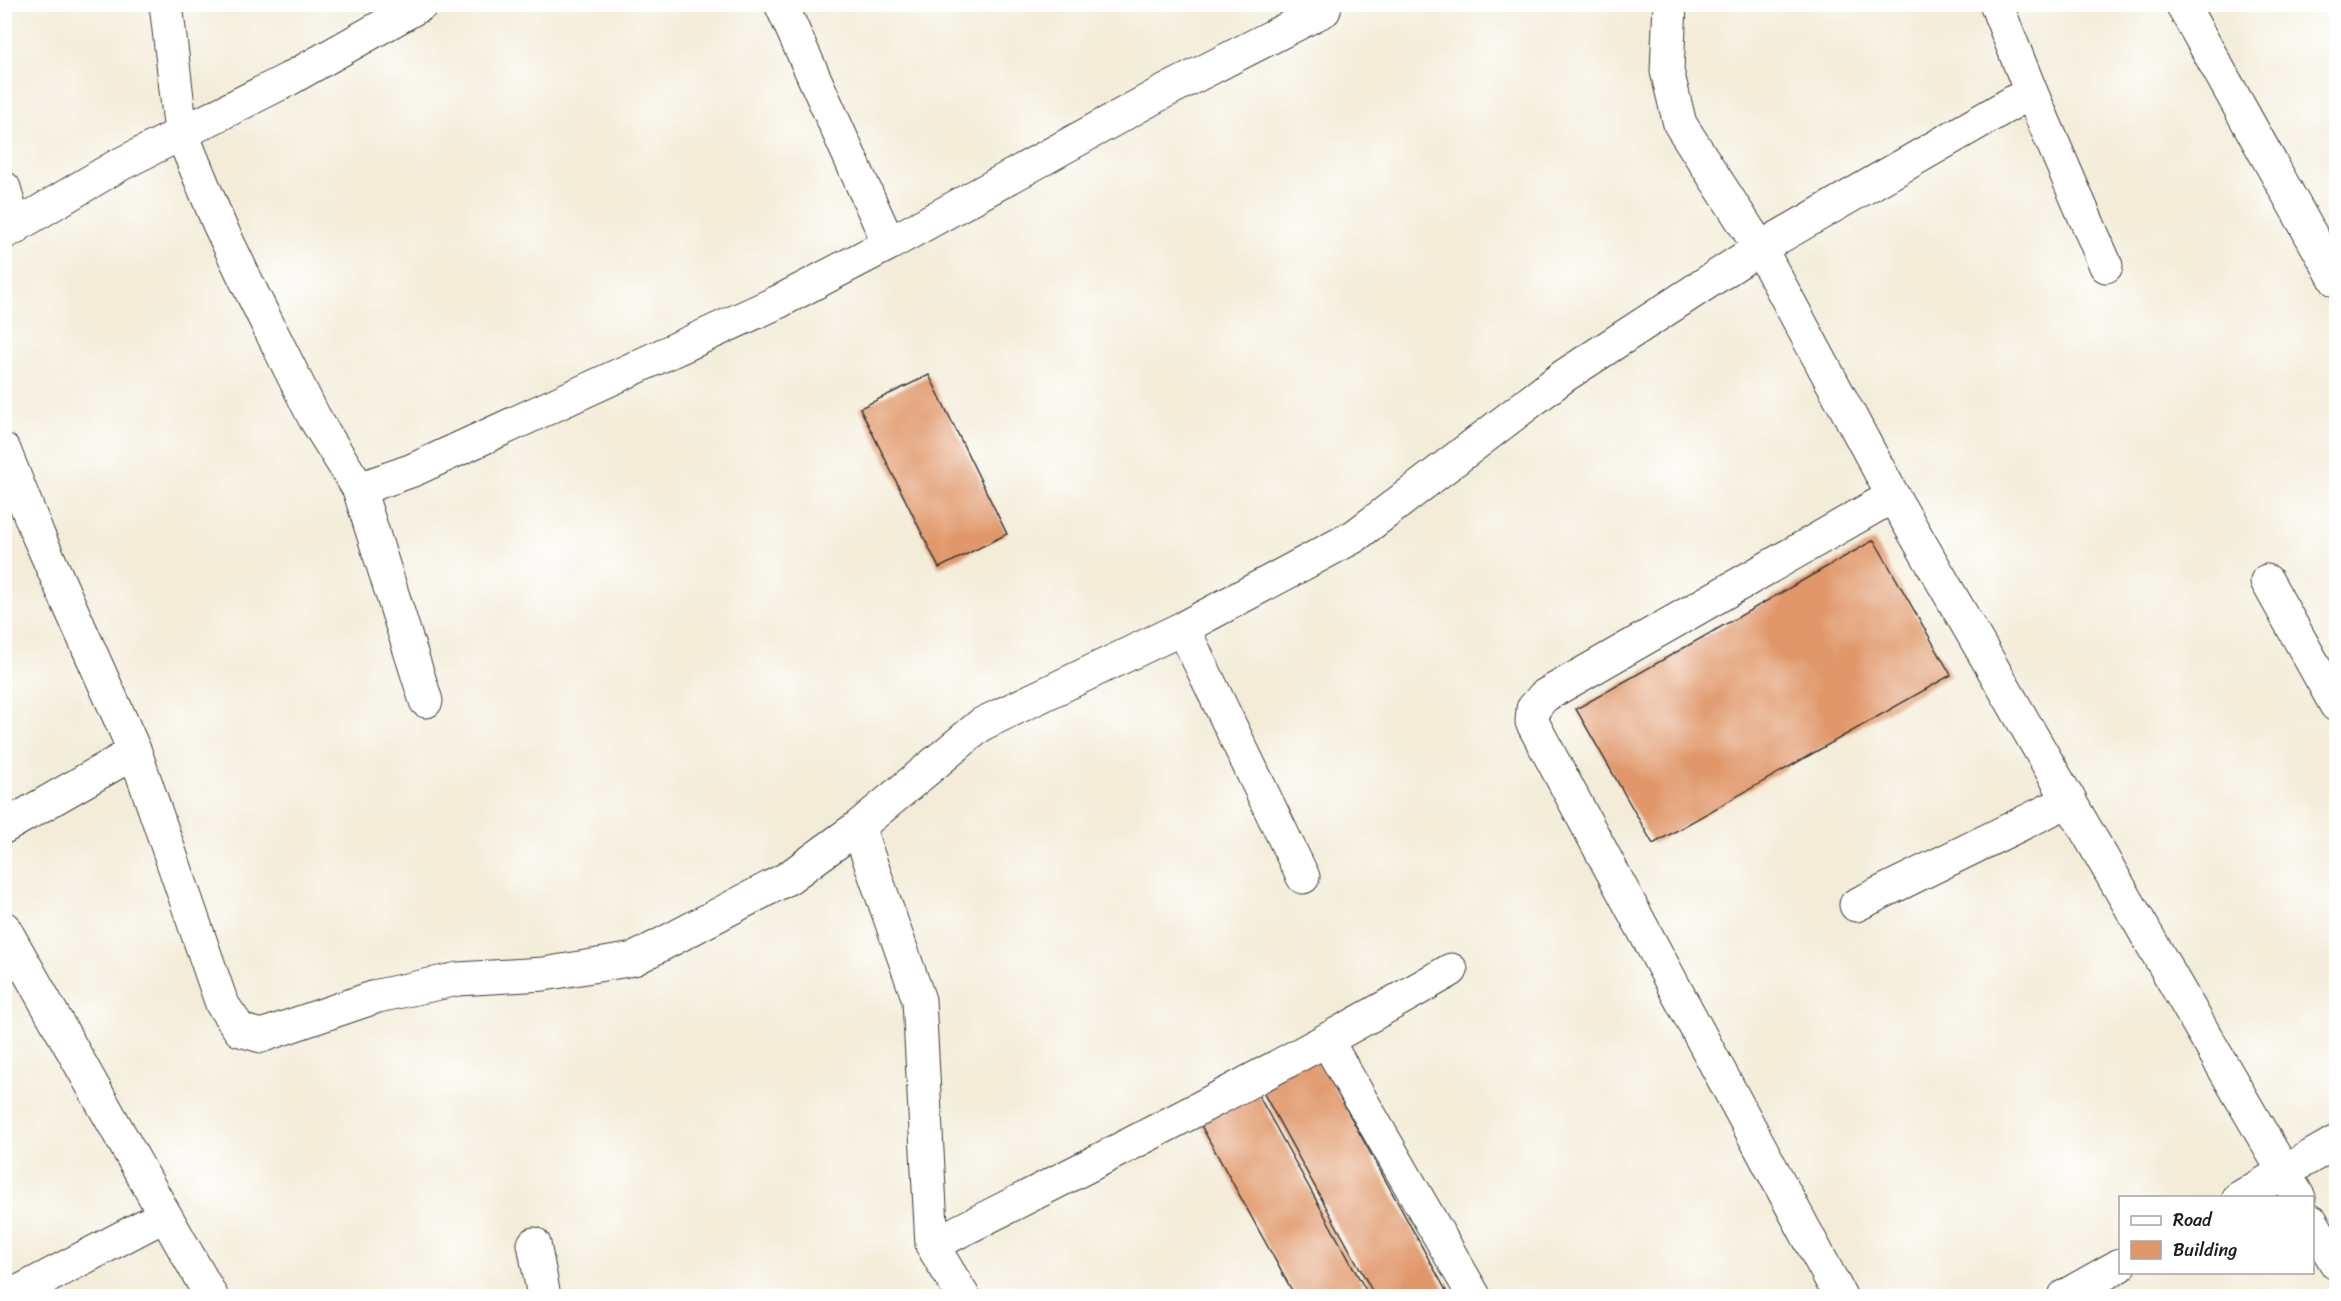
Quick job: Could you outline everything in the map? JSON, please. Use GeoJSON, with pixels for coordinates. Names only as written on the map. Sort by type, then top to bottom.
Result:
{"type":"FeatureCollection","features":[{"type":"Feature","properties":{"kind":"street"},"geometry":{"type":"LineString","coordinates":[[166,4],[181,132],[219,224],[252,293],[314,417],[359,489],[426,700]]}},
{"type":"Feature","properties":{"kind":"street"},"geometry":{"type":"LineString","coordinates":[[4,188],[10,230],[117,166],[289,79],[422,4]]}},
{"type":"Feature","properties":{"kind":"street"},"geometry":{"type":"LineString","coordinates":[[781,4],[889,244]]}},
{"type":"Feature","properties":{"kind":"street"},"geometry":{"type":"LineString","coordinates":[[359,489],[413,470],[780,301],[889,244],[1158,95],[1324,10],[1325,4]]}},
{"type":"Feature","properties":{"kind":"street"},"geometry":{"type":"LineString","coordinates":[[1670,4],[1667,71],[1680,124],[1760,248],[1893,496],[2292,1184]]}},
{"type":"Feature","properties":{"kind":"street"},"geometry":{"type":"LineString","coordinates":[[1996,4],[2106,266]]}},
{"type":"Feature","properties":{"kind":"street"},"geometry":{"type":"LineString","coordinates":[[2182,4],[2337,280]]}},
{"type":"Feature","properties":{"kind":"street"},"geometry":{"type":"LineString","coordinates":[[4,450],[38,535],[135,752],[222,1004],[240,1030],[261,1036],[378,996],[458,979],[544,974],[634,959],[788,878],[858,827],[982,724],[1183,628],[1355,536],[1564,376],[1760,248],[2031,92]]}},
{"type":"Feature","properties":{"kind":"street"},"geometry":{"type":"LineString","coordinates":[[1840,1296],[1532,722],[1533,708],[1545,696],[1893,496]]}},
{"type":"Feature","properties":{"kind":"street"},"geometry":{"type":"LineString","coordinates":[[2267,581],[2337,705]]}},
{"type":"Feature","properties":{"kind":"street"},"geometry":{"type":"LineString","coordinates":[[1183,628],[1304,877]]}},
{"type":"Feature","properties":{"kind":"street"},"geometry":{"type":"LineString","coordinates":[[4,827],[135,752]]}},
{"type":"Feature","properties":{"kind":"street"},"geometry":{"type":"LineString","coordinates":[[1856,905],[2070,800]]}},
{"type":"Feature","properties":{"kind":"street"},"geometry":{"type":"LineString","coordinates":[[858,827],[919,1000],[932,1245],[963,1296]]}},
{"type":"Feature","properties":{"kind":"street"},"geometry":{"type":"LineString","coordinates":[[4,928],[211,1296]]}},
{"type":"Feature","properties":{"kind":"street"},"geometry":{"type":"LineString","coordinates":[[932,1245],[1327,1041],[1451,970]]}},
{"type":"Feature","properties":{"kind":"street"},"geometry":{"type":"LineString","coordinates":[[1327,1041],[1474,1296]]}},
{"type":"Feature","properties":{"kind":"street"},"geometry":{"type":"LineString","coordinates":[[2242,1196],[2292,1184],[2337,1142]]}},
{"type":"Feature","properties":{"kind":"street"},"geometry":{"type":"LineString","coordinates":[[11,1296],[165,1215]]}},
{"type":"Feature","properties":{"kind":"street"},"geometry":{"type":"LineString","coordinates":[[2314,1224],[2337,1263]]}},
{"type":"Feature","properties":{"kind":"street"},"geometry":{"type":"LineString","coordinates":[[534,1244],[544,1296]]}},
{"type":"Feature","properties":{"kind":"street"},"geometry":{"type":"LineString","coordinates":[[2065,1296],[2119,1266]]}},
{"type":"Feature","properties":{"kind":"building"},"geometry":{"type":"Polygon","coordinates":[[[929,375],[1007,534],[939,568],[860,408],[929,375]]]}},
{"type":"Feature","properties":{"kind":"building"},"geometry":{"type":"Polygon","coordinates":[[[1874,540],[1951,675],[1653,844],[1576,709],[1874,540]]]}},
{"type":"Feature","properties":{"kind":"building"},"geometry":{"type":"Polygon","coordinates":[[[1316,1054],[1449,1296],[1375,1296],[1259,1085],[1316,1054]]]}},
{"type":"Feature","properties":{"kind":"building"},"geometry":{"type":"Polygon","coordinates":[[[1255,1089],[1369,1296],[1295,1296],[1198,1120],[1255,1089]]]}}]}
